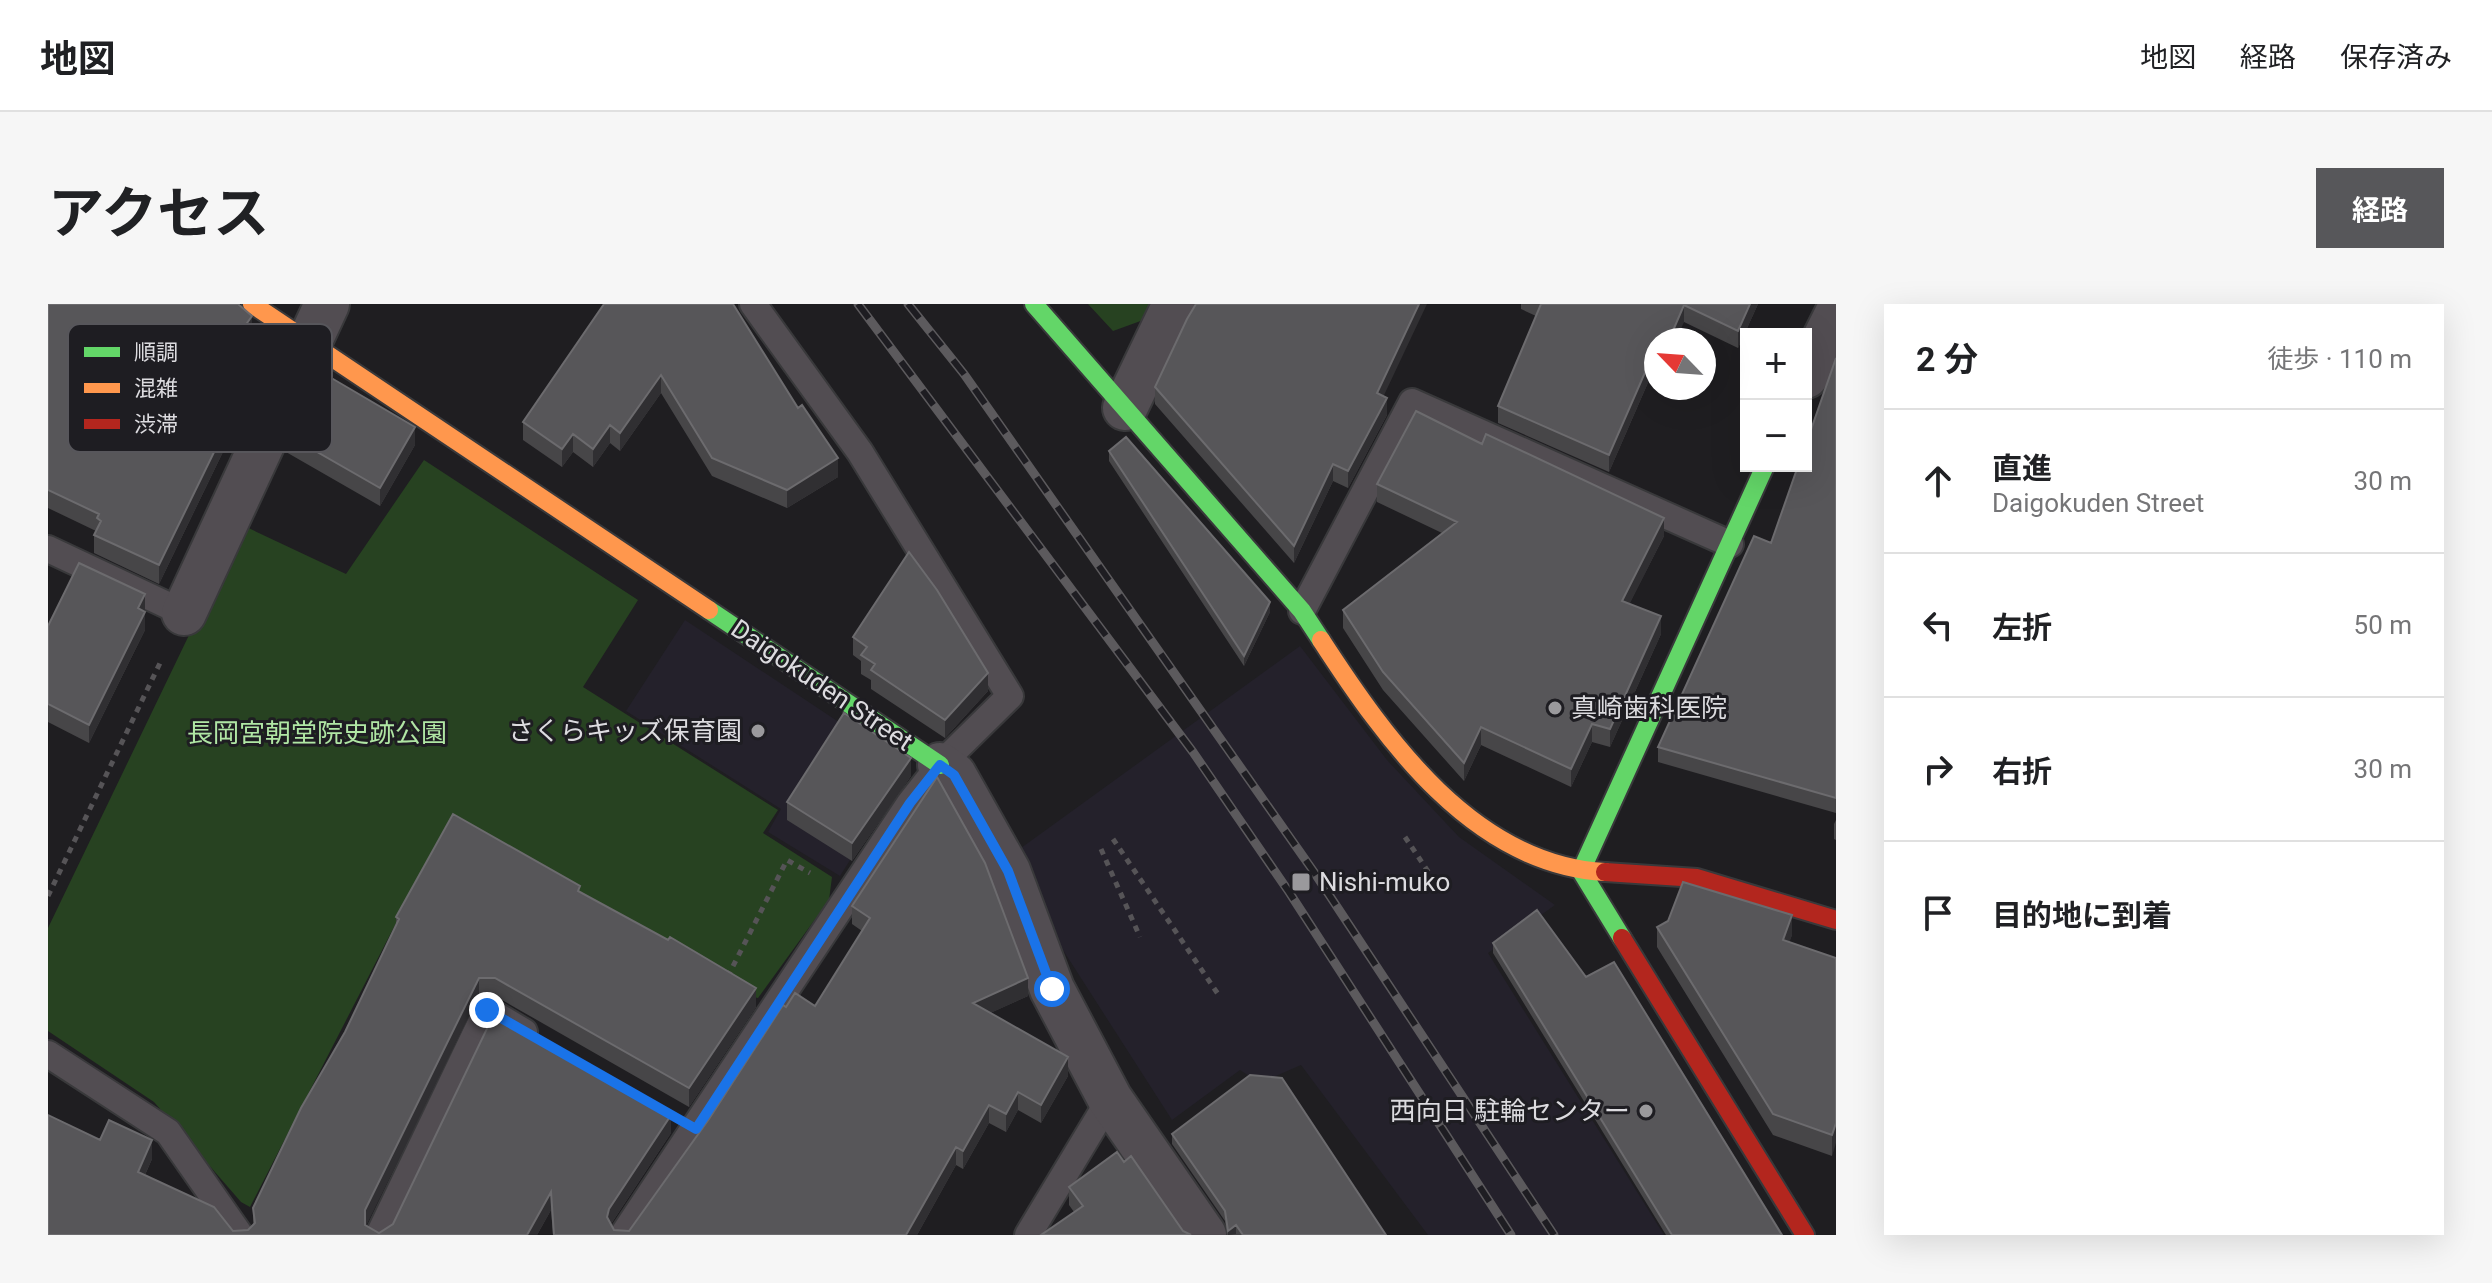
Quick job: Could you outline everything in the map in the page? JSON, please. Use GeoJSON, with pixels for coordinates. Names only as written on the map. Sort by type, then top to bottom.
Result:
{"type":"FeatureCollection","features":[{"type":"Feature","properties":{"kind":"street","name":"Daigokuden Street"},"geometry":{"type":"LineString","coordinates":[[252,304],[280,324]]}},
{"type":"Feature","properties":{"kind":"street"},"geometry":{"type":"LineString","coordinates":[[318,324],[327,304]]}},
{"type":"Feature","properties":{"kind":"street"},"geometry":{"type":"LineString","coordinates":[[1034,304],[1302,611],[1363,705],[1443,796],[1499,840],[1581,871],[1697,878],[1836,920]]}},
{"type":"Feature","properties":{"kind":"street"},"geometry":{"type":"LineString","coordinates":[[1125,408],[1175,304]]}},
{"type":"Feature","properties":{"kind":"street"},"geometry":{"type":"LineString","coordinates":[[1819,364],[1836,316]]}},
{"type":"Feature","properties":{"kind":"street","name":"Daigokuden Street"},"geometry":{"type":"LineString","coordinates":[[332,360],[954,775],[1008,871],[1052,989],[1110,1099],[1204,1235]]}},
{"type":"Feature","properties":{"kind":"street"},"geometry":{"type":"LineString","coordinates":[[184,613],[258,452]]}},
{"type":"Feature","properties":{"kind":"street"},"geometry":{"type":"LineString","coordinates":[[1581,871],[1762,472]]}},
{"type":"Feature","properties":{"kind":"street"},"geometry":{"type":"LineString","coordinates":[[1581,871],[1805,1235]]}},
{"type":"Feature","properties":{"kind":"lane"},"geometry":{"type":"LineString","coordinates":[[623,1235],[910,803],[940,765],[1010,696],[860,452],[753,304]]}},
{"type":"Feature","properties":{"kind":"lane"},"geometry":{"type":"LineString","coordinates":[[1302,611],[1412,402],[1730,544]]}},
{"type":"Feature","properties":{"kind":"lane"},"geometry":{"type":"LineString","coordinates":[[48,549],[184,613]]}},
{"type":"Feature","properties":{"kind":"lane"},"geometry":{"type":"LineString","coordinates":[[379,1235],[487,1010],[552,1047]]}},
{"type":"Feature","properties":{"kind":"lane"},"geometry":{"type":"LineString","coordinates":[[48,1054],[168,1132],[240,1235]]}},
{"type":"Feature","properties":{"kind":"lane"},"geometry":{"type":"LineString","coordinates":[[1028,1235],[1110,1099]]}},
{"type":"Feature","properties":{"kind":"lane"},"geometry":{"type":"LineString","coordinates":[[669,1114],[696,1129]]}},
{"type":"Feature","properties":{"kind":"path"},"geometry":{"type":"LineString","coordinates":[[48,896],[184,613]]}},
{"type":"Feature","properties":{"kind":"path"},"geometry":{"type":"LineString","coordinates":[[1113,839],[1220,997]]}},
{"type":"Feature","properties":{"kind":"path"},"geometry":{"type":"LineString","coordinates":[[1101,849],[1140,937]]}},
{"type":"Feature","properties":{"kind":"path"},"geometry":{"type":"LineString","coordinates":[[722,971],[729,974],[787,860]]}},
{"type":"Feature","properties":{"kind":"shaded area","name":"さくらキッズ保育園"},"geometry":{"type":"Polygon","coordinates":[[[685,620],[908,768],[840,876],[768,832],[781,809],[626,711],[685,620]]]}},
{"type":"Feature","properties":{"kind":"shaded area"},"geometry":{"type":"Polygon","coordinates":[[[1300,646],[1387,760],[1459,837],[1555,905],[1488,953],[1664,1235],[1428,1235],[1301,1065],[1260,1083],[1240,1070],[1172,1120],[1054,936],[1021,848],[1300,646]]]}},
{"type":"Feature","properties":{"kind":"green space"},"geometry":{"type":"Polygon","coordinates":[[[1088,304],[1152,304],[1146,319],[1113,331],[1088,304]]]}},
{"type":"Feature","properties":{"kind":"green space","name":"長岡宮朝堂院史跡公園"},"geometry":{"type":"Polygon","coordinates":[[[424,460],[638,600],[583,687],[778,810],[763,833],[832,877],[829,900],[758,998],[744,995],[448,822],[250,1207],[241,1202],[154,1102],[48,1031],[48,928],[242,525],[346,574],[424,460]]]}},
{"type":"Feature","properties":{"kind":"building"},"geometry":{"type":"Polygon","coordinates":[[[48,304],[238,304],[252,316],[246,324],[68,324],[68,452],[214,452],[159,565],[94,535],[101,521],[97,518],[99,514],[48,490],[48,304]]]}},
{"type":"Feature","properties":{"kind":"building"},"geometry":{"type":"Polygon","coordinates":[[[604,304],[733,304],[798,408],[802,405],[838,458],[787,490],[712,458],[661,375],[620,433],[610,425],[593,449],[573,434],[562,449],[523,422],[604,304]]]}},
{"type":"Feature","properties":{"kind":"building"},"geometry":{"type":"Polygon","coordinates":[[[1196,304],[1419,304],[1377,393],[1387,398],[1348,471],[1333,464],[1294,546],[1155,387],[1196,304]]]}},
{"type":"Feature","properties":{"kind":"building"},"geometry":{"type":"Polygon","coordinates":[[[1541,304],[1750,304],[1738,331],[1684,305],[1674,328],[1644,328],[1644,375],[1609,455],[1498,406],[1541,304]]]}},
{"type":"Feature","properties":{"kind":"building"},"geometry":{"type":"Polygon","coordinates":[[[1836,358],[1836,798],[1658,747],[1754,536],[1771,543],[1796,472],[1812,472],[1812,427],[1836,358]]]}},
{"type":"Feature","properties":{"kind":"building"},"geometry":{"type":"Polygon","coordinates":[[[332,378],[415,427],[380,488],[317,452],[332,452],[332,378]]]}},
{"type":"Feature","properties":{"kind":"building"},"geometry":{"type":"Polygon","coordinates":[[[1416,411],[1482,444],[1486,434],[1664,518],[1622,601],[1661,616],[1610,729],[1592,724],[1571,769],[1481,727],[1464,763],[1383,672],[1343,610],[1457,522],[1377,484],[1416,411]]]}},
{"type":"Feature","properties":{"kind":"building"},"geometry":{"type":"Polygon","coordinates":[[[1126,437],[1270,602],[1244,656],[1109,451],[1126,437]]]}},
{"type":"Feature","properties":{"kind":"building"},"geometry":{"type":"Polygon","coordinates":[[[909,552],[937,590],[988,673],[945,720],[871,670],[875,664],[861,655],[867,647],[853,637],[909,552]]]}},
{"type":"Feature","properties":{"kind":"building"},"geometry":{"type":"Polygon","coordinates":[[[79,563],[145,594],[138,608],[145,612],[89,725],[48,704],[48,626],[79,563]]]}},
{"type":"Feature","properties":{"kind":"building"},"geometry":{"type":"Polygon","coordinates":[[[844,713],[911,758],[852,843],[787,802],[844,713]]]}},
{"type":"Feature","properties":{"kind":"building"},"geometry":{"type":"Polygon","coordinates":[[[937,777],[985,863],[1028,978],[973,1003],[1068,1057],[1041,1105],[1018,1092],[1006,1114],[989,1105],[963,1151],[956,1147],[906,1235],[554,1235],[551,1192],[527,1235],[48,1235],[48,1115],[100,1140],[109,1120],[152,1140],[138,1172],[214,1207],[233,1231],[248,1230],[255,1223],[253,1208],[301,1108],[345,1032],[399,919],[396,917],[453,814],[580,886],[578,891],[668,940],[670,937],[756,988],[689,1088],[495,978],[479,978],[365,1210],[365,1225],[379,1233],[393,1224],[494,1014],[671,1115],[609,1209],[607,1217],[614,1230],[629,1231],[709,1119],[783,1005],[786,1007],[795,993],[815,1006],[870,918],[852,906],[937,777]]]}},
{"type":"Feature","properties":{"kind":"building"},"geometry":{"type":"Polygon","coordinates":[[[1683,882],[1792,915],[1783,940],[1836,958],[1836,1123],[1832,1135],[1773,1114],[1657,927],[1668,921],[1683,882]]]}},
{"type":"Feature","properties":{"kind":"building","name":"西向日 駐輪センター"},"geometry":{"type":"Polygon","coordinates":[[[1537,910],[1586,977],[1614,962],[1782,1235],[1672,1235],[1493,943],[1537,910]]]}},
{"type":"Feature","properties":{"kind":"building","name":"西向日 駐輪センター"},"geometry":{"type":"Polygon","coordinates":[[[1250,1075],[1282,1078],[1386,1235],[1243,1235],[1236,1225],[1228,1231],[1225,1211],[1172,1134],[1250,1075]]]}},
{"type":"Feature","properties":{"kind":"building"},"geometry":{"type":"Polygon","coordinates":[[[1117,1152],[1124,1162],[1131,1156],[1183,1231],[1191,1235],[1041,1235],[1083,1206],[1069,1187],[1117,1152]]]}},
{"type":"Feature","properties":{"kind":"railway"},"geometry":{"type":"LineString","coordinates":[[858,304],[1193,752],[1289,892],[1511,1235]]}},
{"type":"Feature","properties":{"kind":"railway"},"geometry":{"type":"LineString","coordinates":[[908,304],[964,374],[1314,872],[1554,1235]]}},
{"type":"Feature","properties":{"kind":"traffic: fast"},"geometry":{"type":"LineString","coordinates":[[1034,304],[1302,611],[1321,640]]}},
{"type":"Feature","properties":{"kind":"traffic: fast"},"geometry":{"type":"LineString","coordinates":[[1622,938],[1581,871],[1762,472]]}},
{"type":"Feature","properties":{"kind":"traffic: fast"},"geometry":{"type":"LineString","coordinates":[[709,610],[940,765]]}},
{"type":"Feature","properties":{"kind":"traffic: slow"},"geometry":{"type":"LineString","coordinates":[[252,304],[282,324]]}},
{"type":"Feature","properties":{"kind":"traffic: slow"},"geometry":{"type":"LineString","coordinates":[[332,358],[709,610]]}},
{"type":"Feature","properties":{"kind":"traffic: slow"},"geometry":{"type":"LineString","coordinates":[[1321,640],[1405,756],[1438,791],[1475,822],[1514,847],[1558,864],[1605,872]]}},
{"type":"Feature","properties":{"kind":"traffic: jam"},"geometry":{"type":"LineString","coordinates":[[1605,872],[1697,878],[1836,920]]}},
{"type":"Feature","properties":{"kind":"traffic: jam"},"geometry":{"type":"LineString","coordinates":[[1622,938],[1805,1235]]}},
{"type":"Feature","properties":{"kind":"place","name":"真崎歯科医院"},"geometry":{"type":"Point","coordinates":[1555,708]}},
{"type":"Feature","properties":{"kind":"place","name":"さくらキッズ保育園"},"geometry":{"type":"Point","coordinates":[758,731]}},
{"type":"Feature","properties":{"kind":"place","name":"Nishi-muko"},"geometry":{"type":"Point","coordinates":[1301,882]}},
{"type":"Feature","properties":{"kind":"place","name":"西向日 駐輪センター"},"geometry":{"type":"Point","coordinates":[1646,1111]}},
{"type":"Feature","properties":{"kind":"route"},"geometry":{"type":"LineString","coordinates":[[487,1010],[696,1129],[910,803],[940,765],[954,775],[1008,871],[1052,989]]}}]}
